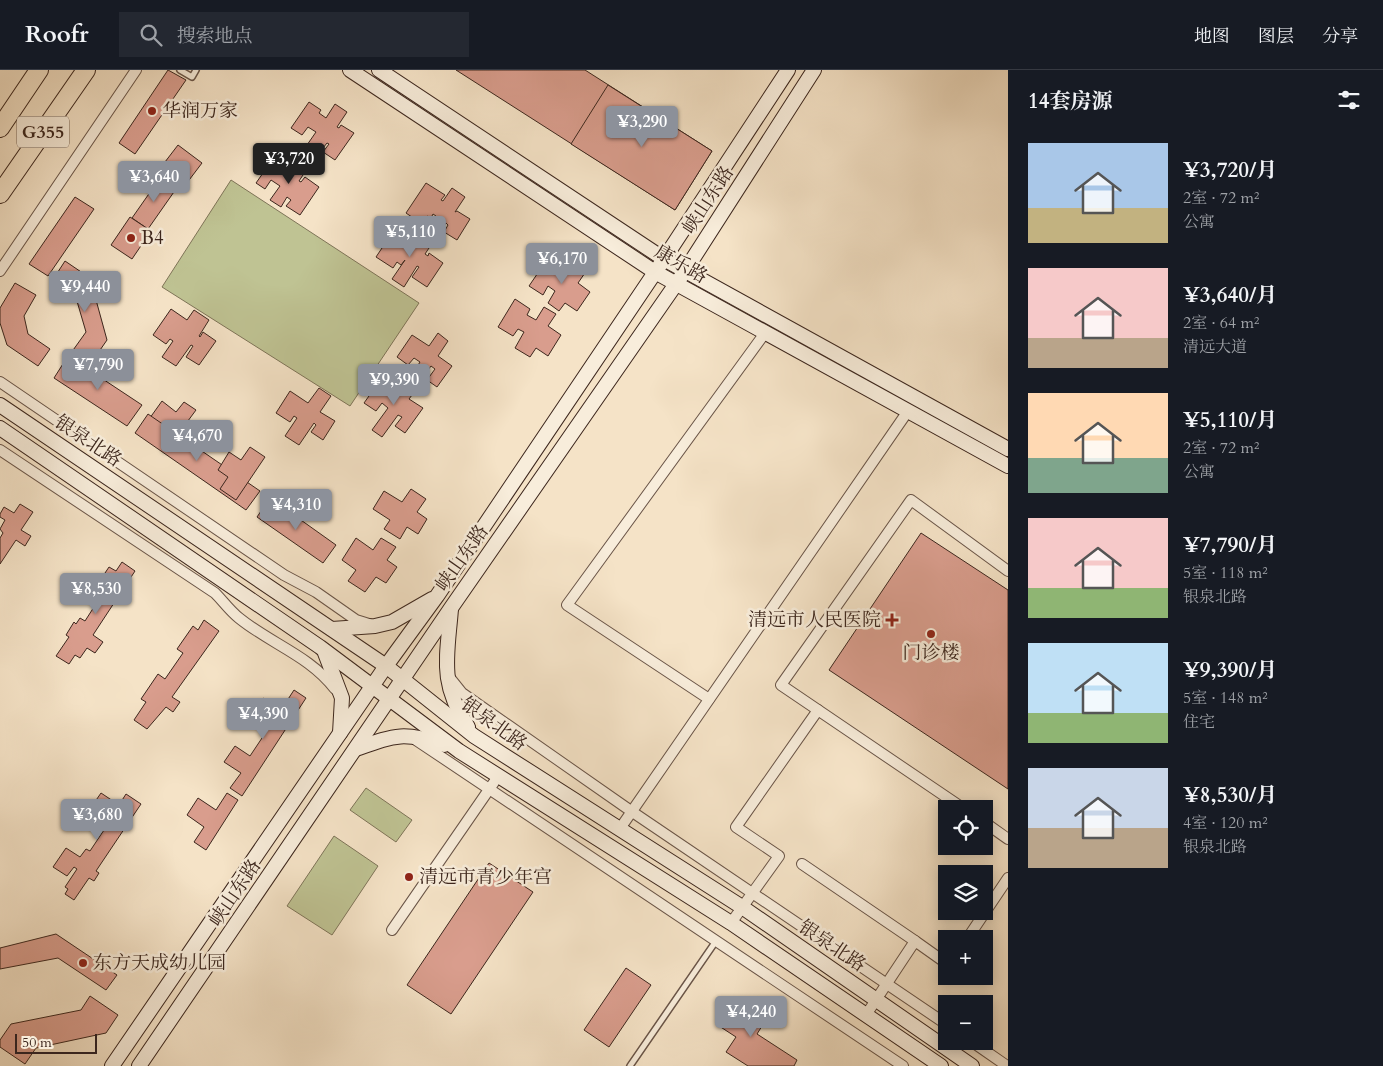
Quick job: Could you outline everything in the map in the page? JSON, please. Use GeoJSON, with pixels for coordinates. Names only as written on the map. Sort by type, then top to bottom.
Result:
{"type":"FeatureCollection","features":[{"type":"Feature","properties":{"kind":"highway","name":"G355"},"geometry":{"type":"LineString","coordinates":[[0,128],[38,70]]}},
{"type":"Feature","properties":{"kind":"highway","name":"G355"},"geometry":{"type":"LineString","coordinates":[[0,194],[86,70]]}},
{"type":"Feature","properties":{"kind":"main road","name":"康乐路"},"geometry":{"type":"LineString","coordinates":[[350,70],[655,272],[1008,466]]}},
{"type":"Feature","properties":{"kind":"main road","name":"康乐路"},"geometry":{"type":"LineString","coordinates":[[379,70],[664,259],[1008,449]]}},
{"type":"Feature","properties":{"kind":"main road","name":"峡山东路"},"geometry":{"type":"LineString","coordinates":[[112,1066],[386,666],[437,596],[664,259],[788,70]]}},
{"type":"Feature","properties":{"kind":"main road","name":"峡山东路"},"geometry":{"type":"LineString","coordinates":[[138,1066],[451,608],[685,271],[814,70]]}},
{"type":"Feature","properties":{"kind":"main road","name":"银泉北路"},"geometry":{"type":"LineString","coordinates":[[0,405],[386,666],[474,736],[742,907],[972,1066]]}},
{"type":"Feature","properties":{"kind":"main road","name":"银泉北路"},"geometry":{"type":"LineString","coordinates":[[0,428],[320,646],[372,688],[459,751],[730,923],[941,1066]]}},
{"type":"Feature","properties":{"kind":"main road"},"geometry":{"type":"LineString","coordinates":[[332,629],[375,626],[392,622],[437,596]]}},
{"type":"Feature","properties":{"kind":"main road"},"geometry":{"type":"LineString","coordinates":[[451,608],[446,679],[452,698],[474,736]]}},
{"type":"Feature","properties":{"kind":"main road"},"geometry":{"type":"LineString","coordinates":[[320,646],[328,659],[342,698],[340,734]]}},
{"type":"Feature","properties":{"kind":"main road"},"geometry":{"type":"LineString","coordinates":[[356,749],[393,736],[413,735],[459,751]]}},
{"type":"Feature","properties":{"kind":"street"},"geometry":{"type":"LineString","coordinates":[[0,271],[136,70]]}},
{"type":"Feature","properties":{"kind":"street"},"geometry":{"type":"LineString","coordinates":[[709,699],[567,606],[765,333]]}},
{"type":"Feature","properties":{"kind":"street","name":"银泉北路"},"geometry":{"type":"LineString","coordinates":[[0,382],[284,575],[316,592],[356,620],[375,626]]}},
{"type":"Feature","properties":{"kind":"street"},"geometry":{"type":"LineString","coordinates":[[619,830],[908,411]]}},
{"type":"Feature","properties":{"kind":"street"},"geometry":{"type":"LineString","coordinates":[[0,450],[215,593],[239,618],[326,676],[342,698]]}},
{"type":"Feature","properties":{"kind":"street"},"geometry":{"type":"LineString","coordinates":[[951,800],[781,685],[911,500],[1008,571]]}},
{"type":"Feature","properties":{"kind":"street","name":"银泉北路"},"geometry":{"type":"LineString","coordinates":[[446,665],[452,683],[462,693],[631,811],[938,1019]]}},
{"type":"Feature","properties":{"kind":"street"},"geometry":{"type":"LineString","coordinates":[[730,923],[779,856],[736,827],[818,710]]}},
{"type":"Feature","properties":{"kind":"street"},"geometry":{"type":"LineString","coordinates":[[393,736],[418,741],[903,1066]]}},
{"type":"Feature","properties":{"kind":"street"},"geometry":{"type":"LineString","coordinates":[[392,930],[498,776]]}},
{"type":"Feature","properties":{"kind":"street"},"geometry":{"type":"LineString","coordinates":[[993,828],[1008,839]]}},
{"type":"Feature","properties":{"kind":"street"},"geometry":{"type":"LineString","coordinates":[[802,864],[938,957]]}},
{"type":"Feature","properties":{"kind":"street"},"geometry":{"type":"LineString","coordinates":[[972,930],[1008,878]]}},
{"type":"Feature","properties":{"kind":"street"},"geometry":{"type":"LineString","coordinates":[[866,1015],[916,941]]}},
{"type":"Feature","properties":{"kind":"street"},"geometry":{"type":"LineString","coordinates":[[984,1050],[1007,1066]]}},
{"type":"Feature","properties":{"kind":"lane"},"geometry":{"type":"LineString","coordinates":[[180,70],[192,77],[196,70]]}},
{"type":"Feature","properties":{"kind":"lane"},"geometry":{"type":"LineString","coordinates":[[630,1066],[716,941]]}},
{"type":"Feature","properties":{"kind":"green space"},"geometry":{"type":"Polygon","coordinates":[[[231,180],[419,303],[350,406],[162,287],[231,180]]]}},
{"type":"Feature","properties":{"kind":"green space"},"geometry":{"type":"Polygon","coordinates":[[[366,788],[412,820],[396,842],[350,810],[366,788]]]}},
{"type":"Feature","properties":{"kind":"green space"},"geometry":{"type":"Polygon","coordinates":[[[334,836],[378,866],[332,935],[287,906],[334,836]]]}},
{"type":"Feature","properties":{"kind":"building","name":"华润万家"},"geometry":{"type":"Polygon","coordinates":[[[168,70],[186,80],[135,154],[119,143],[168,70]]]}},
{"type":"Feature","properties":{"kind":"building"},"geometry":{"type":"Polygon","coordinates":[[[456,70],[585,70],[712,151],[675,210],[456,70]]]}},
{"type":"Feature","properties":{"kind":"building"},"geometry":{"type":"Polygon","coordinates":[[[608,85],[712,151],[675,210],[571,144],[608,85]]]}},
{"type":"Feature","properties":{"kind":"building"},"geometry":{"type":"Polygon","coordinates":[[[309,102],[321,110],[319,113],[326,118],[335,104],[347,112],[337,127],[339,128],[341,125],[354,133],[335,160],[323,152],[329,144],[327,143],[319,153],[307,145],[316,132],[308,127],[302,135],[291,128],[309,102]]]}},
{"type":"Feature","properties":{"kind":"building"},"geometry":{"type":"Polygon","coordinates":[[[178,145],[202,163],[180,192],[155,175],[178,145]]]}},
{"type":"Feature","properties":{"kind":"building"},"geometry":{"type":"Polygon","coordinates":[[[275,156],[285,164],[282,168],[289,173],[299,160],[309,166],[299,181],[301,182],[305,177],[319,187],[300,215],[286,206],[291,200],[287,197],[281,207],[270,200],[280,186],[271,180],[265,189],[256,183],[275,156]]]}},
{"type":"Feature","properties":{"kind":"building"},"geometry":{"type":"Polygon","coordinates":[[[160,178],[176,189],[148,229],[132,218],[160,178]]]}},
{"type":"Feature","properties":{"kind":"building"},"geometry":{"type":"Polygon","coordinates":[[[426,183],[445,195],[441,200],[443,201],[452,188],[465,197],[455,212],[457,211],[470,219],[457,240],[444,232],[448,225],[446,223],[438,236],[428,229],[436,216],[433,214],[431,218],[427,216],[422,224],[406,213],[426,183]]]}},
{"type":"Feature","properties":{"kind":"building"},"geometry":{"type":"Polygon","coordinates":[[[75,197],[94,209],[48,276],[29,264],[75,197]]]}},
{"type":"Feature","properties":{"kind":"building","name":"B4"},"geometry":{"type":"Polygon","coordinates":[[[130,217],[151,231],[132,259],[111,245],[130,217]]]}},
{"type":"Feature","properties":{"kind":"building"},"geometry":{"type":"Polygon","coordinates":[[[396,227],[413,238],[409,243],[416,247],[423,236],[433,242],[425,254],[428,256],[429,253],[443,263],[427,287],[412,277],[419,267],[417,266],[404,287],[392,279],[405,260],[401,265],[397,262],[393,268],[376,257],[396,227]]]}},
{"type":"Feature","properties":{"kind":"building"},"geometry":{"type":"Polygon","coordinates":[[[65,261],[90,278],[107,340],[89,366],[71,353],[86,332],[74,291],[54,278],[65,261]]]}},
{"type":"Feature","properties":{"kind":"building"},"geometry":{"type":"Polygon","coordinates":[[[546,261],[565,274],[573,261],[587,270],[578,283],[590,292],[577,311],[565,303],[559,311],[548,303],[555,291],[548,286],[543,295],[529,286],[546,261]]]}},
{"type":"Feature","properties":{"kind":"building"},"geometry":{"type":"Polygon","coordinates":[[[15,283],[36,295],[24,316],[28,334],[50,349],[38,366],[7,345],[0,323],[0,308],[15,283]]]}},
{"type":"Feature","properties":{"kind":"building"},"geometry":{"type":"Polygon","coordinates":[[[515,299],[530,309],[527,315],[536,320],[544,307],[556,314],[548,326],[561,335],[548,356],[536,348],[530,357],[515,348],[524,332],[518,329],[513,336],[498,327],[515,299]]]}},
{"type":"Feature","properties":{"kind":"building"},"geometry":{"type":"Polygon","coordinates":[[[171,309],[187,320],[194,310],[209,320],[199,336],[203,332],[216,341],[199,365],[186,357],[193,346],[191,345],[176,366],[162,357],[173,341],[170,339],[166,344],[153,335],[171,309]]]}},
{"type":"Feature","properties":{"kind":"building"},"geometry":{"type":"Polygon","coordinates":[[[438,333],[448,341],[438,356],[452,366],[437,387],[427,380],[435,369],[431,366],[418,384],[410,378],[420,362],[414,358],[408,365],[397,357],[412,335],[429,346],[438,333]]]}},
{"type":"Feature","properties":{"kind":"building"},"geometry":{"type":"Polygon","coordinates":[[[68,356],[142,405],[127,426],[54,378],[68,356]]]}},
{"type":"Feature","properties":{"kind":"building"},"geometry":{"type":"Polygon","coordinates":[[[381,379],[398,391],[407,379],[418,387],[409,399],[423,408],[405,433],[395,426],[402,417],[398,415],[382,437],[372,430],[388,408],[382,403],[376,411],[364,403],[381,379]]]}},
{"type":"Feature","properties":{"kind":"building"},"geometry":{"type":"Polygon","coordinates":[[[319,388],[331,396],[320,412],[335,421],[323,440],[311,432],[316,425],[314,423],[299,445],[285,436],[297,418],[294,416],[290,422],[276,413],[290,391],[308,403],[319,388]]]}},
{"type":"Feature","properties":{"kind":"building"},"geometry":{"type":"Polygon","coordinates":[[[162,401],[176,412],[184,402],[196,410],[165,452],[151,441],[159,430],[147,422],[162,401]]]}},
{"type":"Feature","properties":{"kind":"building"},"geometry":{"type":"Polygon","coordinates":[[[148,414],[260,491],[246,510],[135,433],[148,414]]]}},
{"type":"Feature","properties":{"kind":"building"},"geometry":{"type":"Polygon","coordinates":[[[250,447],[265,457],[236,500],[220,489],[228,477],[218,470],[229,452],[241,460],[250,447]]]}},
{"type":"Feature","properties":{"kind":"building"},"geometry":{"type":"Polygon","coordinates":[[[411,489],[426,499],[417,512],[427,519],[418,534],[407,527],[400,539],[384,529],[390,520],[373,509],[384,491],[402,502],[411,489]]]}},
{"type":"Feature","properties":{"kind":"building"},"geometry":{"type":"Polygon","coordinates":[[[270,498],[336,545],[323,563],[257,517],[270,498]]]}},
{"type":"Feature","properties":{"kind":"building"},"geometry":{"type":"Polygon","coordinates":[[[20,504],[33,512],[21,530],[31,536],[25,546],[16,540],[0,564],[0,538],[3,533],[0,529],[5,520],[0,517],[0,514],[4,507],[14,513],[20,504]]]}},
{"type":"Feature","properties":{"kind":"building","name":"门诊楼"},"geometry":{"type":"Polygon","coordinates":[[[921,533],[1008,590],[1008,789],[829,670],[921,533]]]}},
{"type":"Feature","properties":{"kind":"building"},"geometry":{"type":"Polygon","coordinates":[[[356,538],[373,550],[381,538],[396,547],[387,560],[397,567],[386,583],[376,577],[365,592],[348,581],[356,570],[342,560],[356,538]]]}},
{"type":"Feature","properties":{"kind":"building"},"geometry":{"type":"Polygon","coordinates":[[[122,562],[135,571],[93,635],[103,642],[95,653],[87,648],[80,658],[75,655],[69,664],[56,656],[69,637],[66,635],[74,622],[76,624],[80,618],[85,621],[101,596],[93,591],[109,567],[116,571],[122,562]]]}},
{"type":"Feature","properties":{"kind":"building"},"geometry":{"type":"Polygon","coordinates":[[[204,620],[219,631],[172,697],[180,702],[173,712],[166,707],[147,729],[134,720],[146,702],[141,699],[158,674],[165,679],[183,653],[177,649],[193,626],[198,630],[204,620]]]}},
{"type":"Feature","properties":{"kind":"building"},"geometry":{"type":"Polygon","coordinates":[[[294,690],[306,698],[242,796],[230,788],[241,773],[224,762],[235,746],[250,756],[270,726],[253,714],[263,698],[281,710],[294,690]]]}},
{"type":"Feature","properties":{"kind":"building"},"geometry":{"type":"Polygon","coordinates":[[[101,793],[119,805],[126,794],[141,804],[96,871],[99,873],[94,881],[89,878],[74,900],[65,894],[68,889],[65,887],[77,869],[74,867],[67,876],[53,867],[66,848],[80,857],[86,849],[90,851],[108,824],[101,832],[83,819],[101,793]]]}},
{"type":"Feature","properties":{"kind":"building"},"geometry":{"type":"Polygon","coordinates":[[[227,793],[238,800],[206,850],[194,842],[204,827],[187,815],[198,798],[216,810],[227,793]]]}},
{"type":"Feature","properties":{"kind":"building"},"geometry":{"type":"Polygon","coordinates":[[[489,863],[533,892],[451,1014],[407,985],[489,863]]]}},
{"type":"Feature","properties":{"kind":"building","name":"东方天成幼儿园"},"geometry":{"type":"Polygon","coordinates":[[[56,934],[117,975],[106,990],[58,958],[0,969],[0,948],[56,934]]]}},
{"type":"Feature","properties":{"kind":"building"},"geometry":{"type":"Polygon","coordinates":[[[626,968],[651,985],[609,1047],[584,1030],[626,968]]]}},
{"type":"Feature","properties":{"kind":"building"},"geometry":{"type":"Polygon","coordinates":[[[90,996],[118,1015],[106,1033],[36,1048],[25,1064],[0,1047],[0,1040],[11,1024],[81,1010],[90,996]]]}},
{"type":"Feature","properties":{"kind":"building"},"geometry":{"type":"Polygon","coordinates":[[[734,997],[767,1018],[757,1034],[797,1060],[794,1066],[748,1066],[726,1052],[736,1037],[716,1024],[734,997]]]}},
{"type":"Feature","properties":{"kind":"place","name":"华润万家"},"geometry":{"type":"Point","coordinates":[152,111]}},
{"type":"Feature","properties":{"kind":"place","name":"B4"},"geometry":{"type":"Point","coordinates":[131,238]}},
{"type":"Feature","properties":{"kind":"place","name":"清远市人民医院"},"geometry":{"type":"Point","coordinates":[892,620]}},
{"type":"Feature","properties":{"kind":"place","name":"门诊楼"},"geometry":{"type":"Point","coordinates":[931,634]}},
{"type":"Feature","properties":{"kind":"place","name":"清远市青少年宫"},"geometry":{"type":"Point","coordinates":[409,877]}},
{"type":"Feature","properties":{"kind":"place","name":"东方天成幼儿园"},"geometry":{"type":"Point","coordinates":[83,963]}}]}
